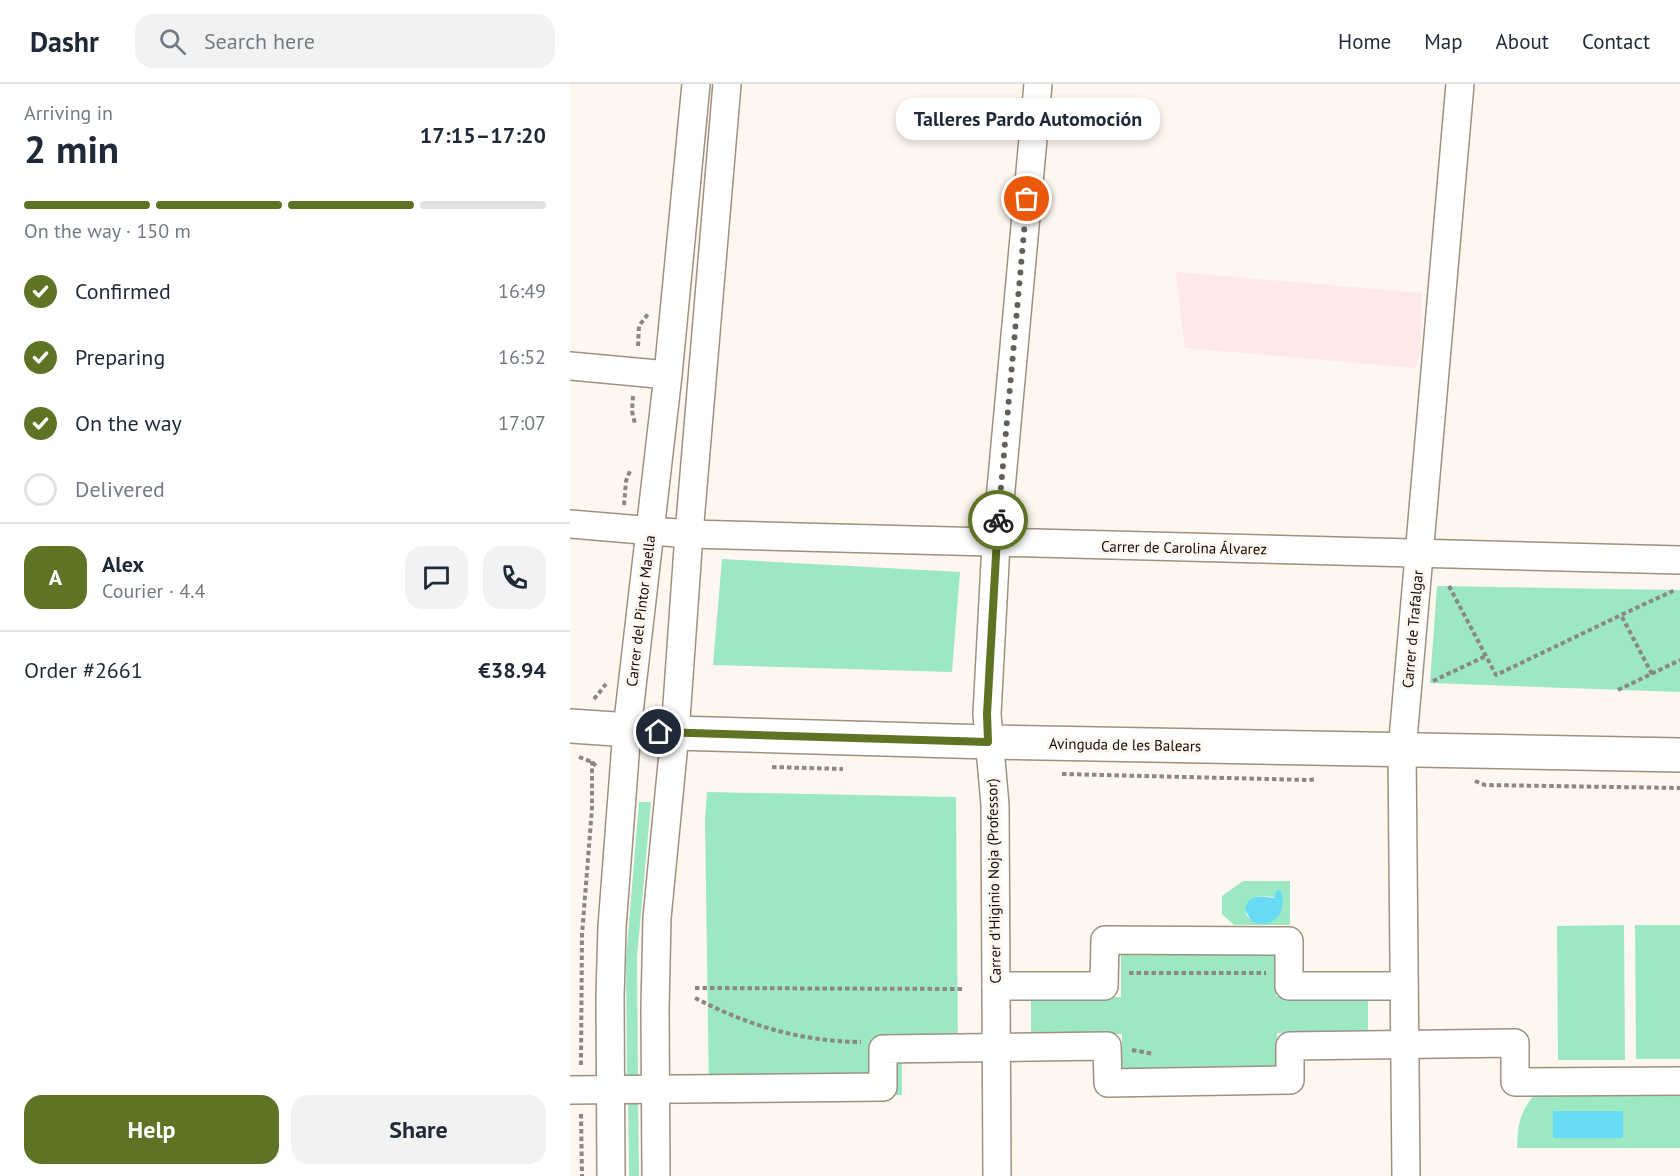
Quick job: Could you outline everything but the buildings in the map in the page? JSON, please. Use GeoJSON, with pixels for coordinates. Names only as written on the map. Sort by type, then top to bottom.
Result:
{"type":"FeatureCollection","features":[{"type":"Feature","properties":{"kind":"main road","name":"Avinguda de les Balears"},"geometry":{"type":"LineString","coordinates":[[570,726],[675,733],[988,742],[1680,755]]}},
{"type":"Feature","properties":{"kind":"street","name":"Carrer del Pintor Maella"},"geometry":{"type":"LineString","coordinates":[[611,1176],[612,927],[627,730],[668,375],[696,84]]}},
{"type":"Feature","properties":{"kind":"street"},"geometry":{"type":"LineString","coordinates":[[656,1176],[654,1009],[657,918],[675,733],[689,534],[727,84]]}},
{"type":"Feature","properties":{"kind":"street","name":"Carrer d'Higinio Noja (Professor)"},"geometry":{"type":"LineString","coordinates":[[997,1176],[995,805],[987,714],[996,544],[1038,84]]}},
{"type":"Feature","properties":{"kind":"street","name":"Carrer de Trafalgar"},"geometry":{"type":"LineString","coordinates":[[1406,1176],[1402,751],[1460,84]]}},
{"type":"Feature","properties":{"kind":"street"},"geometry":{"type":"LineString","coordinates":[[570,366],[668,375]]}},
{"type":"Feature","properties":{"kind":"street","name":"Carrer de Carolina Álvarez"},"geometry":{"type":"LineString","coordinates":[[570,524],[689,534],[996,544],[1680,560]]}},
{"type":"Feature","properties":{"kind":"street"},"geometry":{"type":"LineString","coordinates":[[996,986],[1104,987],[1105,940],[1289,940],[1288,986],[1404,986]]}},
{"type":"Feature","properties":{"kind":"street"},"geometry":{"type":"LineString","coordinates":[[570,1090],[883,1087],[883,1049],[1107,1046],[1108,1083],[1290,1080],[1290,1046],[1515,1043],[1515,1082],[1680,1081]]}},
{"type":"Feature","properties":{"kind":"path"},"geometry":{"type":"LineString","coordinates":[[1449,586],[1496,675],[1675,590]]}},
{"type":"Feature","properties":{"kind":"path"},"geometry":{"type":"LineString","coordinates":[[1621,615],[1652,674]]}},
{"type":"Feature","properties":{"kind":"path"},"geometry":{"type":"LineString","coordinates":[[1430,683],[1486,656]]}},
{"type":"Feature","properties":{"kind":"path"},"geometry":{"type":"LineString","coordinates":[[1618,690],[1680,660]]}},
{"type":"Feature","properties":{"kind":"path"},"geometry":{"type":"LineString","coordinates":[[1104,973],[1288,973]]}},
{"type":"Feature","properties":{"kind":"path"},"geometry":{"type":"LineString","coordinates":[[695,988],[962,989]]}},
{"type":"Feature","properties":{"kind":"path"},"geometry":{"type":"LineString","coordinates":[[695,998],[750,1024],[778,1033],[811,1039],[867,1042],[883,1049]]}},
{"type":"Feature","properties":{"kind":"path"},"geometry":{"type":"LineString","coordinates":[[1107,1046],[1163,1055]]}},
{"type":"Feature","properties":{"kind":"shaded area"},"geometry":{"type":"Polygon","coordinates":[[[1176,272],[1422,293],[1421,347],[1416,368],[1185,348],[1176,272]]]}},
{"type":"Feature","properties":{"kind":"green space"},"geometry":{"type":"Polygon","coordinates":[[[722,559],[960,572],[952,672],[713,665],[722,559]]]}},
{"type":"Feature","properties":{"kind":"green space"},"geometry":{"type":"Polygon","coordinates":[[[1437,586],[1680,590],[1680,692],[1430,683],[1437,586]]]}},
{"type":"Feature","properties":{"kind":"green space"},"geometry":{"type":"Polygon","coordinates":[[[707,792],[956,797],[958,1058],[902,1058],[902,1095],[709,1095],[705,821],[707,792]]]}},
{"type":"Feature","properties":{"kind":"green space"},"geometry":{"type":"Polygon","coordinates":[[[639,802],[651,802],[637,957],[638,1084],[627,1083],[626,960],[639,802]]]}},
{"type":"Feature","properties":{"kind":"green space"},"geometry":{"type":"Polygon","coordinates":[[[1243,881],[1290,881],[1290,925],[1234,925],[1222,914],[1222,896],[1243,881]],[[1276,897],[1252,898],[1246,914],[1251,921],[1276,897]]]}},
{"type":"Feature","properties":{"kind":"green space"},"geometry":{"type":"Polygon","coordinates":[[[1624,925],[1625,1060],[1558,1060],[1557,926],[1624,925]]]}},
{"type":"Feature","properties":{"kind":"green space"},"geometry":{"type":"Polygon","coordinates":[[[1635,925],[1680,925],[1680,1059],[1636,1059],[1635,925]]]}},
{"type":"Feature","properties":{"kind":"green space"},"geometry":{"type":"Polygon","coordinates":[[[1276,948],[1276,996],[1368,997],[1368,1033],[1277,1033],[1277,1075],[1122,1076],[1122,1034],[1031,1034],[1031,997],[1121,997],[1121,950],[1276,948]]]}},
{"type":"Feature","properties":{"kind":"green space"},"geometry":{"type":"Polygon","coordinates":[[[1680,1090],[1680,1148],[1517,1148],[1521,1117],[1527,1104],[1538,1091],[1680,1090]]]}},
{"type":"Feature","properties":{"kind":"green space"},"geometry":{"type":"Polygon","coordinates":[[[628,1096],[638,1096],[639,1176],[629,1176],[628,1096]]]}},
{"type":"Feature","properties":{"kind":"water"},"geometry":{"type":"Polygon","coordinates":[[[1277,890],[1281,891],[1283,898],[1277,918],[1266,924],[1251,921],[1245,909],[1249,900],[1256,897],[1274,898],[1277,890]]]}},
{"type":"Feature","properties":{"kind":"water"},"geometry":{"type":"Polygon","coordinates":[[[1553,1111],[1623,1111],[1623,1138],[1553,1138],[1553,1111]]]}},
{"type":"Feature","properties":{"kind":"way so far"},"geometry":{"type":"LineString","coordinates":[[998,520],[1027,199]]}},
{"type":"Feature","properties":{"kind":"place","name":"Talleres Pardo Automoción"},"geometry":{"type":"Point","coordinates":[1027,199]}},
{"type":"Feature","properties":{"kind":"route"},"geometry":{"type":"LineString","coordinates":[[659,732],[988,742],[987,714],[998,520]]}}]}
